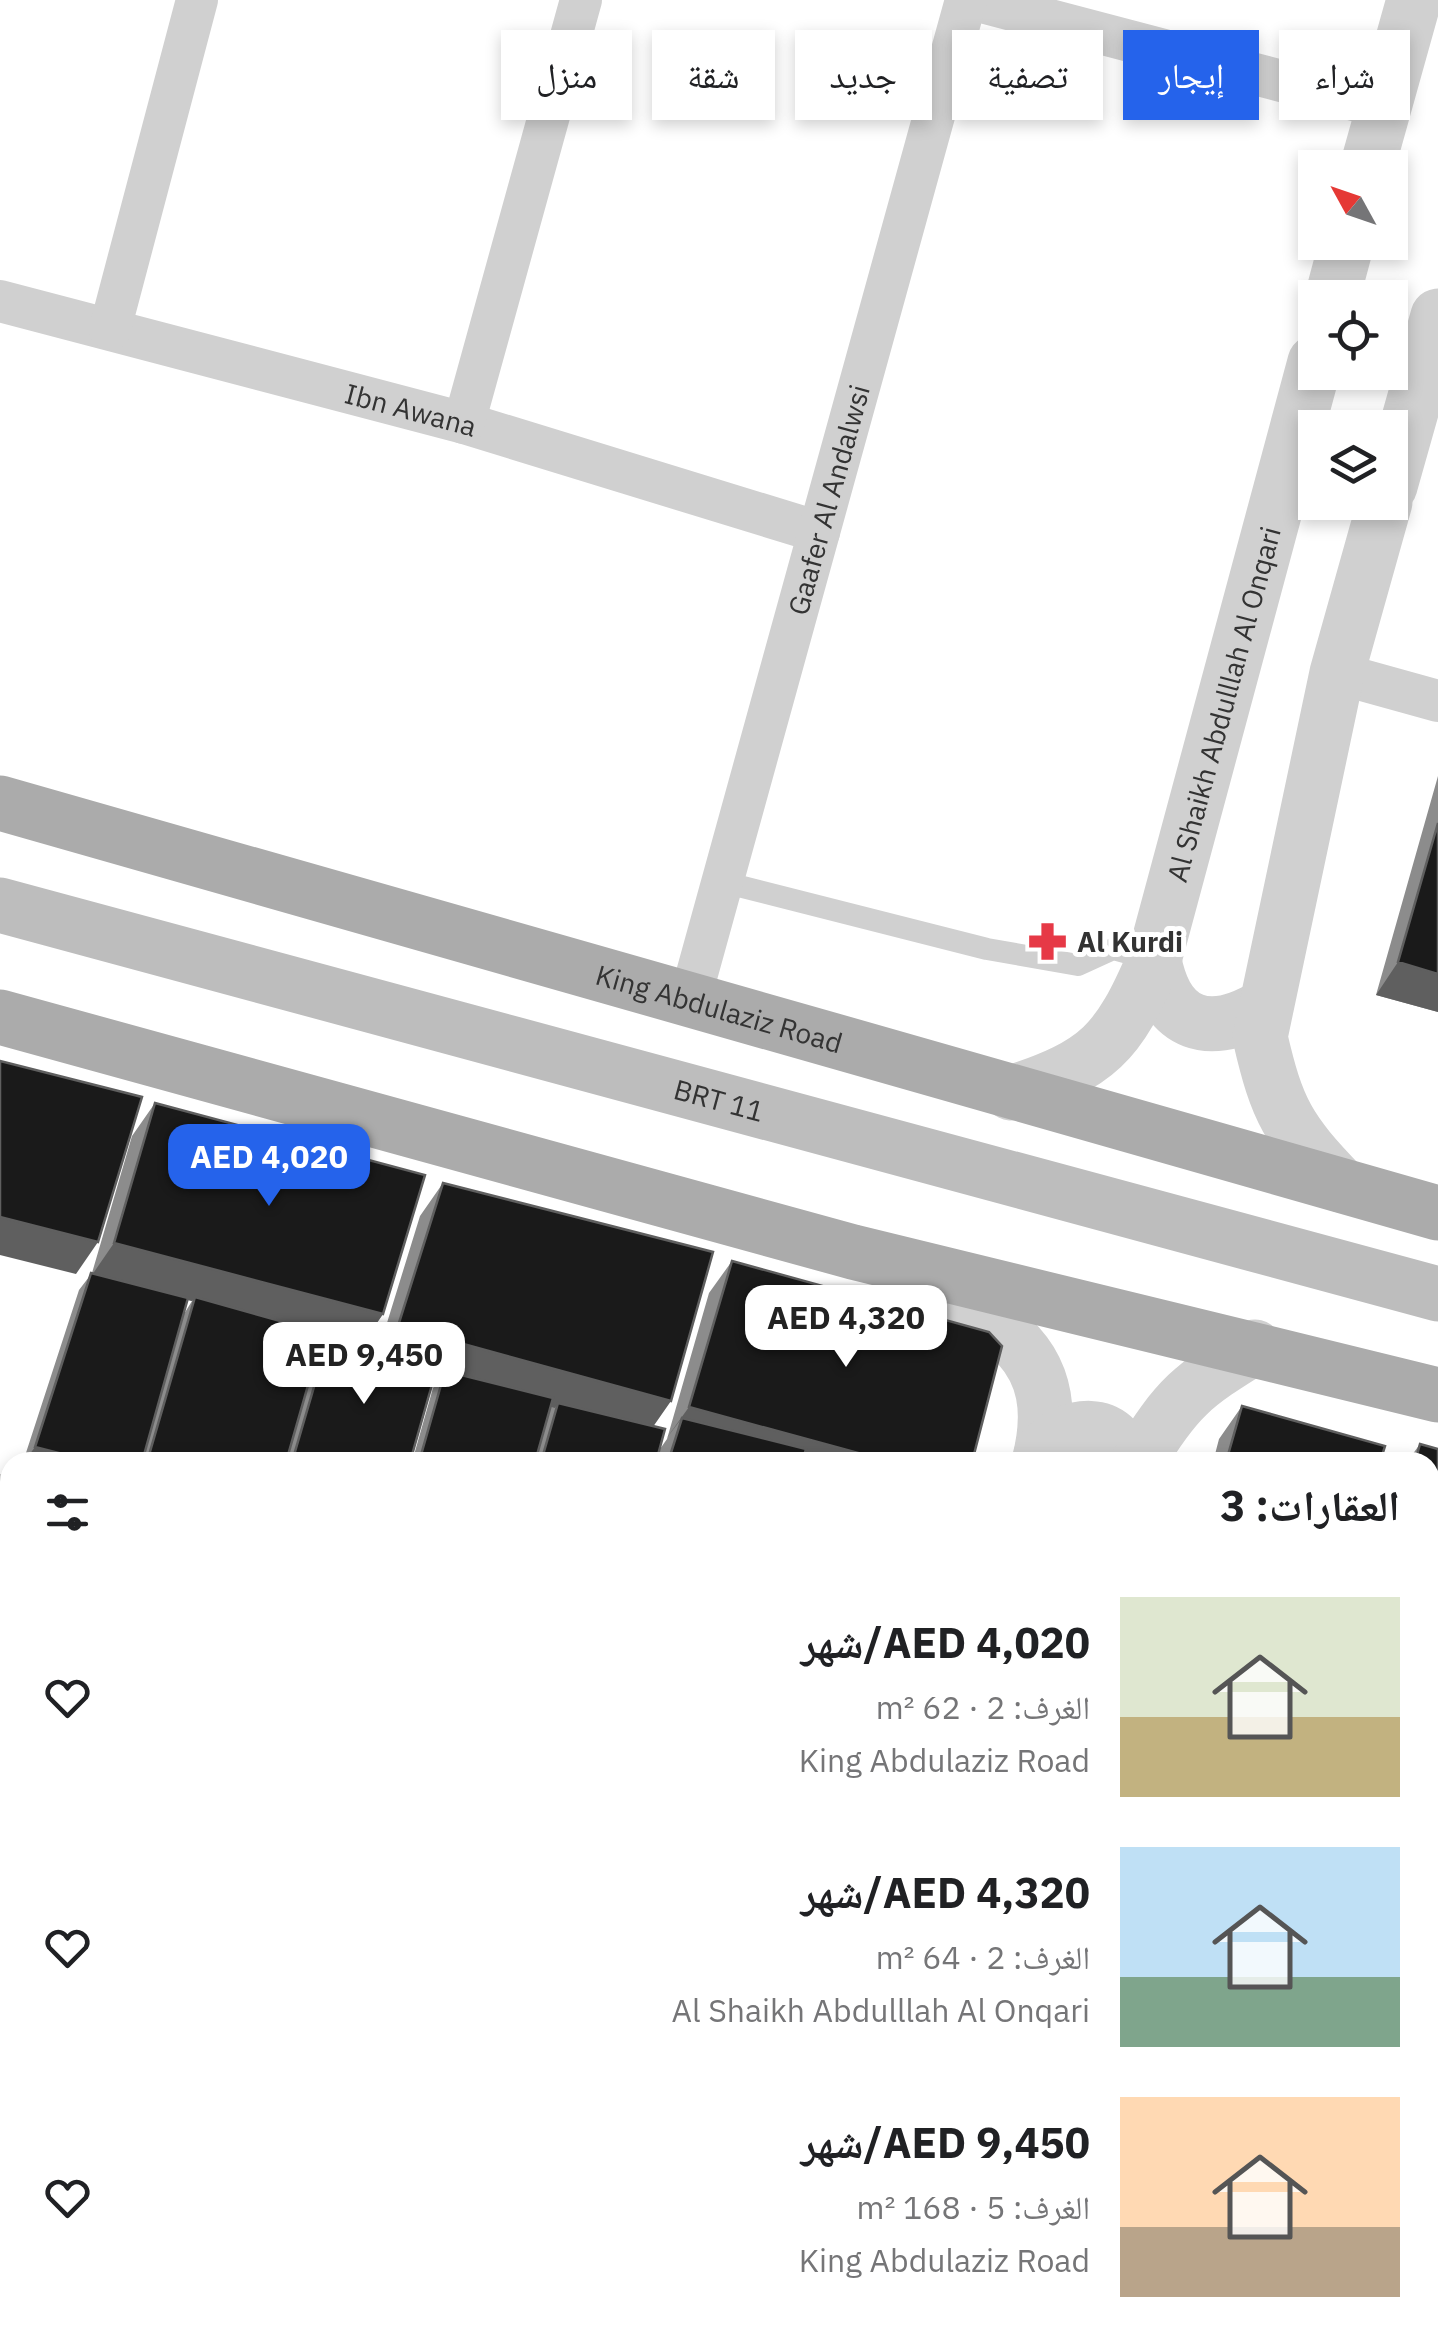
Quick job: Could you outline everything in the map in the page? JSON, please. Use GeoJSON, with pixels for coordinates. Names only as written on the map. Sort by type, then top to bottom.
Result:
{"type":"FeatureCollection","features":[{"type":"Feature","properties":{"kind":"main road","name":"King Abdulaziz Road"},"geometry":{"type":"LineString","coordinates":[[0,803],[1438,1213]]}},
{"type":"Feature","properties":{"kind":"main road","name":"BRT 11"},"geometry":{"type":"LineString","coordinates":[[0,905],[1438,1294]]}},
{"type":"Feature","properties":{"kind":"main road"},"geometry":{"type":"LineString","coordinates":[[0,1017],[853,1252],[1438,1394]]}},
{"type":"Feature","properties":{"kind":"street"},"geometry":{"type":"LineString","coordinates":[[110,329],[196,0]]}},
{"type":"Feature","properties":{"kind":"street"},"geometry":{"type":"LineString","coordinates":[[464,422],[582,0]]}},
{"type":"Feature","properties":{"kind":"street","name":"Gaafer Al Andalwsi"},"geometry":{"type":"LineString","coordinates":[[690,999],[966,0]]}},
{"type":"Feature","properties":{"kind":"street"},"geometry":{"type":"LineString","coordinates":[[974,0],[1279,80]]}},
{"type":"Feature","properties":{"kind":"street"},"geometry":{"type":"LineString","coordinates":[[1406,30],[1414,0]]}},
{"type":"Feature","properties":{"kind":"street"},"geometry":{"type":"LineString","coordinates":[[1373,150],[1381,120]]}},
{"type":"Feature","properties":{"kind":"street","name":"Ibn Awana"},"geometry":{"type":"LineString","coordinates":[[0,301],[464,422],[819,532]]}},
{"type":"Feature","properties":{"kind":"street"},"geometry":{"type":"LineString","coordinates":[[1408,422],[1438,316]]}},
{"type":"Feature","properties":{"kind":"street","name":"Al Shaikh Abdulllah Al Onqari"},"geometry":{"type":"LineString","coordinates":[[1011,1093],[1070,1072],[1094,1057],[1128,1020],[1154,960],[1307,390]]}},
{"type":"Feature","properties":{"kind":"street"},"geometry":{"type":"LineString","coordinates":[[1341,1185],[1303,1145],[1274,1097],[1260,1037],[1337,673],[1380,520]]}},
{"type":"Feature","properties":{"kind":"street"},"geometry":{"type":"LineString","coordinates":[[1337,673],[1438,701]]}},
{"type":"Feature","properties":{"kind":"street"},"geometry":{"type":"LineString","coordinates":[[1154,960],[1159,988],[1171,1006],[1190,1018],[1211,1026],[1230,1024],[1265,1006]]}},
{"type":"Feature","properties":{"kind":"street"},"geometry":{"type":"LineString","coordinates":[[853,1252],[988,1315],[1028,1354],[1040,1384],[1044,1424],[1041,1452]]}},
{"type":"Feature","properties":{"kind":"street"},"geometry":{"type":"LineString","coordinates":[[1144,1452],[1166,1417],[1194,1385],[1256,1347]]}},
{"type":"Feature","properties":{"kind":"street"},"geometry":{"type":"LineString","coordinates":[[1044,1452],[1055,1436],[1073,1426],[1112,1438],[1120,1452]]}},
{"type":"Feature","properties":{"kind":"lane"},"geometry":{"type":"LineString","coordinates":[[723,882],[987,949],[1078,966],[1112,949],[1154,960]]}},
{"type":"Feature","properties":{"kind":"building"},"geometry":{"type":"Polygon","coordinates":[[[1438,823],[1438,974],[1398,962],[1438,823]]]}},
{"type":"Feature","properties":{"kind":"building"},"geometry":{"type":"Polygon","coordinates":[[[0,1061],[142,1097],[98,1242],[0,1217],[0,1061]]]}},
{"type":"Feature","properties":{"kind":"building"},"geometry":{"type":"Polygon","coordinates":[[[155,1103],[425,1175],[383,1314],[114,1243],[155,1103]]]}},
{"type":"Feature","properties":{"kind":"building"},"geometry":{"type":"Polygon","coordinates":[[[443,1183],[713,1252],[671,1401],[398,1326],[443,1183]]]}},
{"type":"Feature","properties":{"kind":"building"},"geometry":{"type":"Polygon","coordinates":[[[732,1261],[989,1332],[1002,1346],[975,1452],[854,1452],[689,1407],[732,1261]]]}},
{"type":"Feature","properties":{"kind":"building"},"geometry":{"type":"Polygon","coordinates":[[[91,1273],[188,1298],[145,1452],[55,1452],[35,1447],[91,1273]]]}},
{"type":"Feature","properties":{"kind":"building"},"geometry":{"type":"Polygon","coordinates":[[[195,1297],[323,1333],[289,1452],[150,1452],[195,1297]]]}},
{"type":"Feature","properties":{"kind":"building"},"geometry":{"type":"Polygon","coordinates":[[[328,1339],[437,1367],[413,1452],[295,1452],[328,1339]]]}},
{"type":"Feature","properties":{"kind":"building"},"geometry":{"type":"Polygon","coordinates":[[[445,1371],[553,1398],[538,1452],[422,1452],[445,1371]]]}},
{"type":"Feature","properties":{"kind":"building"},"geometry":{"type":"Polygon","coordinates":[[[558,1403],[665,1429],[659,1452],[544,1452],[558,1403]]]}},
{"type":"Feature","properties":{"kind":"building"},"geometry":{"type":"Polygon","coordinates":[[[1242,1406],[1385,1446],[1383,1452],[1229,1452],[1242,1406]]]}},
{"type":"Feature","properties":{"kind":"building"},"geometry":{"type":"Polygon","coordinates":[[[682,1418],[806,1449],[805,1452],[671,1452],[682,1418]]]}},
{"type":"Feature","properties":{"kind":"building"},"geometry":{"type":"Polygon","coordinates":[[[1420,1444],[1438,1449],[1438,1452],[1418,1452],[1420,1444]]]}},
{"type":"Feature","properties":{"kind":"place","name":"Al Kurdi"},"geometry":{"type":"Point","coordinates":[1047,941]}}]}
